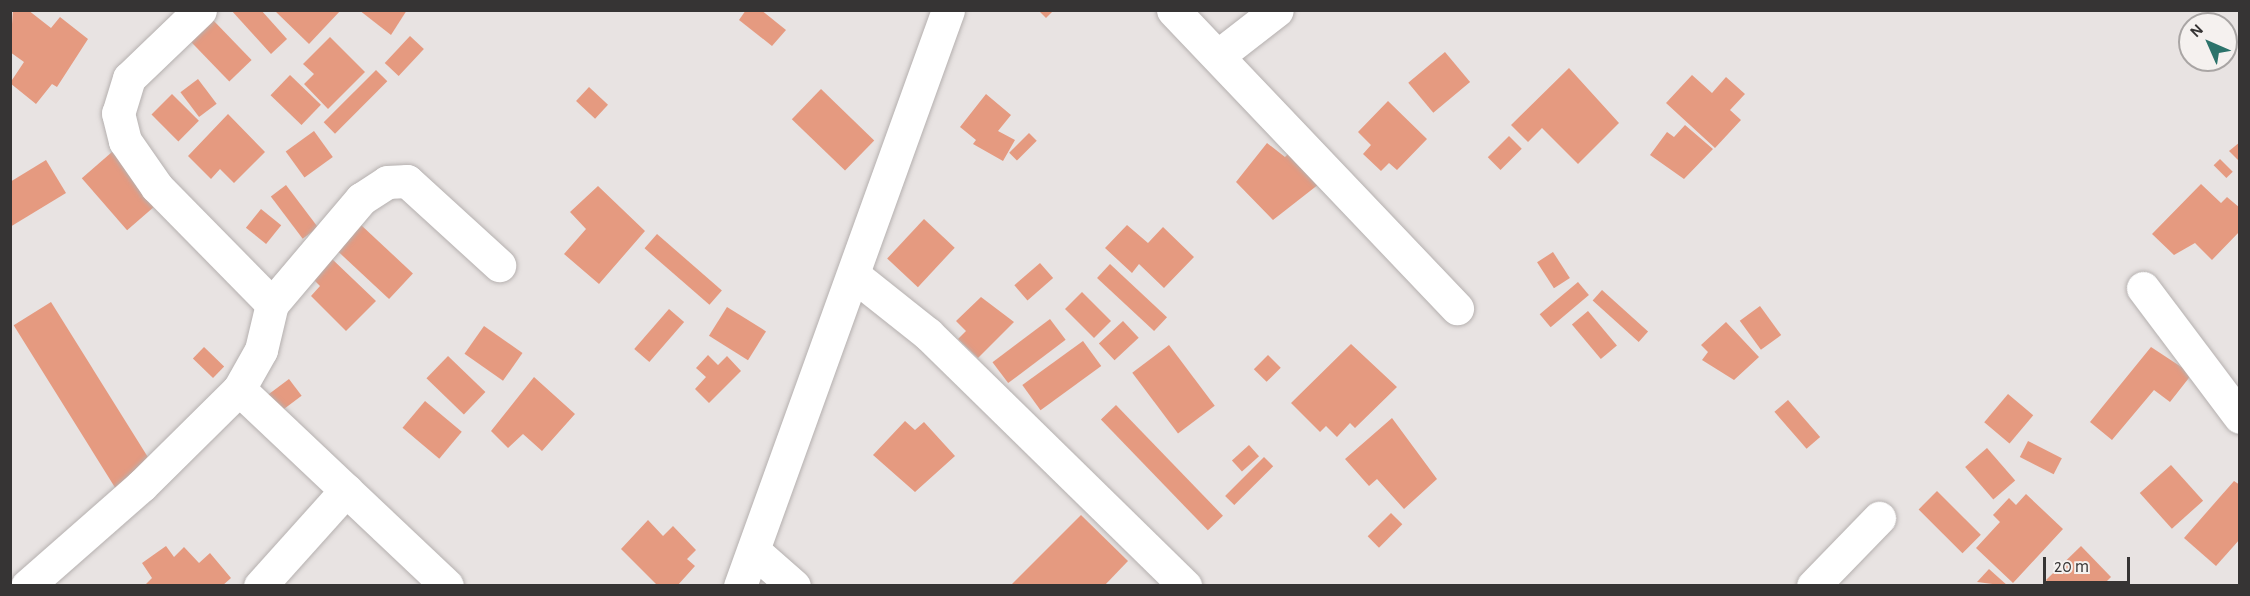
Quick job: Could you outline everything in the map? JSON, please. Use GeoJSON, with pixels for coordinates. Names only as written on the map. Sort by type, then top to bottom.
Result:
{"type":"FeatureCollection","features":[{"type":"Feature","properties":{"kind":"street"},"geometry":{"type":"LineString","coordinates":[[200,10],[129,78],[118,113],[125,141],[157,187],[272,304]]}},
{"type":"Feature","properties":{"kind":"street"},"geometry":{"type":"LineString","coordinates":[[740,585],[855,276],[948,10]]}},
{"type":"Feature","properties":{"kind":"street"},"geometry":{"type":"LineString","coordinates":[[1173,10],[1457,308]]}},
{"type":"Feature","properties":{"kind":"street"},"geometry":{"type":"LineString","coordinates":[[1219,56],[1277,10]]}},
{"type":"Feature","properties":{"kind":"street"},"geometry":{"type":"LineString","coordinates":[[27,585],[141,486],[239,389],[261,350],[272,304],[361,199],[387,182],[407,181],[423,192],[499,265]]}},
{"type":"Feature","properties":{"kind":"street"},"geometry":{"type":"LineString","coordinates":[[855,276],[928,334],[1185,585]]}},
{"type":"Feature","properties":{"kind":"street"},"geometry":{"type":"LineString","coordinates":[[2144,288],[2240,417]]}},
{"type":"Feature","properties":{"kind":"street"},"geometry":{"type":"LineString","coordinates":[[239,389],[447,585]]}},
{"type":"Feature","properties":{"kind":"street"},"geometry":{"type":"LineString","coordinates":[[260,585],[346,490]]}},
{"type":"Feature","properties":{"kind":"street"},"geometry":{"type":"LineString","coordinates":[[1814,585],[1879,518]]}},
{"type":"Feature","properties":{"kind":"street"},"geometry":{"type":"LineString","coordinates":[[754,551],[794,585]]}},
{"type":"Feature","properties":{"kind":"building"},"geometry":{"type":"Polygon","coordinates":[[[13,10],[28,10],[51,28],[60,17],[88,39],[57,87],[52,84],[36,104],[10,83],[24,62],[10,52],[13,10]]]}},
{"type":"Feature","properties":{"kind":"building"},"geometry":{"type":"Polygon","coordinates":[[[231,10],[261,10],[287,39],[271,54],[231,10]]]}},
{"type":"Feature","properties":{"kind":"building"},"geometry":{"type":"Polygon","coordinates":[[[274,10],[341,10],[309,44],[274,10]]]}},
{"type":"Feature","properties":{"kind":"building"},"geometry":{"type":"Polygon","coordinates":[[[359,10],[407,10],[391,35],[359,10]]]}},
{"type":"Feature","properties":{"kind":"building"},"geometry":{"type":"Polygon","coordinates":[[[746,10],[761,10],[786,30],[772,46],[739,20],[746,10]]]}},
{"type":"Feature","properties":{"kind":"building"},"geometry":{"type":"Polygon","coordinates":[[[1038,10],[1054,10],[1046,18],[1038,10]]]}},
{"type":"Feature","properties":{"kind":"building"},"geometry":{"type":"Polygon","coordinates":[[[212,19],[252,60],[229,82],[190,41],[212,19]]]}},
{"type":"Feature","properties":{"kind":"building"},"geometry":{"type":"Polygon","coordinates":[[[410,36],[424,49],[399,76],[385,63],[410,36]]]}},
{"type":"Feature","properties":{"kind":"building"},"geometry":{"type":"Polygon","coordinates":[[[330,37],[365,72],[328,109],[304,84],[314,74],[303,64],[330,37]]]}},
{"type":"Feature","properties":{"kind":"building"},"geometry":{"type":"Polygon","coordinates":[[[1445,52],[1470,82],[1433,113],[1408,83],[1445,52]]]}},
{"type":"Feature","properties":{"kind":"building"},"geometry":{"type":"Polygon","coordinates":[[[1569,68],[1619,123],[1578,164],[1542,128],[1528,142],[1511,125],[1569,68]]]}},
{"type":"Feature","properties":{"kind":"building"},"geometry":{"type":"Polygon","coordinates":[[[376,70],[387,81],[335,134],[324,122],[376,70]]]}},
{"type":"Feature","properties":{"kind":"building"},"geometry":{"type":"Polygon","coordinates":[[[290,75],[321,105],[301,125],[271,95],[290,75]]]}},
{"type":"Feature","properties":{"kind":"building"},"geometry":{"type":"Polygon","coordinates":[[[1692,75],[1712,93],[1726,77],[1745,94],[1730,110],[1741,120],[1715,148],[1666,103],[1692,75]]]}},
{"type":"Feature","properties":{"kind":"building"},"geometry":{"type":"Polygon","coordinates":[[[198,79],[217,104],[199,117],[180,92],[198,79]]]}},
{"type":"Feature","properties":{"kind":"building"},"geometry":{"type":"Polygon","coordinates":[[[589,87],[608,105],[595,119],[576,101],[589,87]]]}},
{"type":"Feature","properties":{"kind":"building"},"geometry":{"type":"Polygon","coordinates":[[[821,89],[874,140],[845,171],[792,119],[821,89]]]}},
{"type":"Feature","properties":{"kind":"building"},"geometry":{"type":"Polygon","coordinates":[[[172,94],[199,121],[178,141],[151,115],[172,94]]]}},
{"type":"Feature","properties":{"kind":"building"},"geometry":{"type":"Polygon","coordinates":[[[986,94],[1011,115],[998,131],[1015,140],[1003,161],[973,144],[976,140],[960,127],[986,94]]]}},
{"type":"Feature","properties":{"kind":"building"},"geometry":{"type":"Polygon","coordinates":[[[1388,101],[1427,139],[1397,170],[1389,163],[1381,171],[1363,154],[1371,145],[1358,132],[1388,101]]]}},
{"type":"Feature","properties":{"kind":"building"},"geometry":{"type":"Polygon","coordinates":[[[228,114],[265,152],[234,183],[220,169],[211,179],[188,156],[228,114]]]}},
{"type":"Feature","properties":{"kind":"building"},"geometry":{"type":"Polygon","coordinates":[[[1685,125],[1713,149],[1684,179],[1650,155],[1667,132],[1674,137],[1685,125]]]}},
{"type":"Feature","properties":{"kind":"building"},"geometry":{"type":"Polygon","coordinates":[[[314,131],[333,157],[304,177],[286,152],[314,131]]]}},
{"type":"Feature","properties":{"kind":"building"},"geometry":{"type":"Polygon","coordinates":[[[1029,133],[1037,141],[1017,161],[1009,153],[1029,133]]]}},
{"type":"Feature","properties":{"kind":"building"},"geometry":{"type":"Polygon","coordinates":[[[1509,136],[1522,149],[1501,170],[1488,157],[1509,136]]]}},
{"type":"Feature","properties":{"kind":"building"},"geometry":{"type":"Polygon","coordinates":[[[2240,142],[2240,162],[2229,151],[2240,142]]]}},
{"type":"Feature","properties":{"kind":"building"},"geometry":{"type":"Polygon","coordinates":[[[1267,143],[1285,157],[1289,153],[1319,184],[1273,220],[1236,182],[1267,143]]]}},
{"type":"Feature","properties":{"kind":"building"},"geometry":{"type":"Polygon","coordinates":[[[112,152],[157,204],[127,230],[82,178],[112,152]]]}},
{"type":"Feature","properties":{"kind":"building"},"geometry":{"type":"Polygon","coordinates":[[[2220,159],[2233,172],[2226,178],[2214,165],[2220,159]]]}},
{"type":"Feature","properties":{"kind":"building"},"geometry":{"type":"Polygon","coordinates":[[[46,160],[66,193],[10,227],[10,182],[46,160]]]}},
{"type":"Feature","properties":{"kind":"building"},"geometry":{"type":"Polygon","coordinates":[[[2201,184],[2221,203],[2227,197],[2240,208],[2240,231],[2212,260],[2195,243],[2174,255],[2152,234],[2201,184]]]}},
{"type":"Feature","properties":{"kind":"building"},"geometry":{"type":"Polygon","coordinates":[[[286,185],[318,227],[303,239],[271,196],[286,185]]]}},
{"type":"Feature","properties":{"kind":"building"},"geometry":{"type":"Polygon","coordinates":[[[598,186],[645,231],[599,284],[564,254],[586,229],[570,212],[598,186]]]}},
{"type":"Feature","properties":{"kind":"building"},"geometry":{"type":"Polygon","coordinates":[[[261,209],[281,225],[266,244],[246,228],[261,209]]]}},
{"type":"Feature","properties":{"kind":"building"},"geometry":{"type":"Polygon","coordinates":[[[924,219],[955,248],[918,287],[887,258],[924,219]]]}},
{"type":"Feature","properties":{"kind":"building"},"geometry":{"type":"Polygon","coordinates":[[[361,225],[413,273],[389,299],[337,251],[361,225]]]}},
{"type":"Feature","properties":{"kind":"building"},"geometry":{"type":"Polygon","coordinates":[[[1127,225],[1148,243],[1163,227],[1194,257],[1164,288],[1139,264],[1132,273],[1105,248],[1127,225]]]}},
{"type":"Feature","properties":{"kind":"building"},"geometry":{"type":"Polygon","coordinates":[[[657,234],[722,290],[709,305],[645,248],[657,234]]]}},
{"type":"Feature","properties":{"kind":"building"},"geometry":{"type":"Polygon","coordinates":[[[1553,252],[1570,278],[1554,288],[1537,262],[1553,252]]]}},
{"type":"Feature","properties":{"kind":"building"},"geometry":{"type":"Polygon","coordinates":[[[331,258],[376,301],[346,331],[311,296],[320,286],[312,278],[331,258]]]}},
{"type":"Feature","properties":{"kind":"building"},"geometry":{"type":"Polygon","coordinates":[[[1040,263],[1053,278],[1027,300],[1014,285],[1040,263]]]}},
{"type":"Feature","properties":{"kind":"building"},"geometry":{"type":"Polygon","coordinates":[[[1110,264],[1167,317],[1154,331],[1097,278],[1110,264]]]}},
{"type":"Feature","properties":{"kind":"building"},"geometry":{"type":"Polygon","coordinates":[[[1578,282],[1589,295],[1551,327],[1540,314],[1578,282]]]}},
{"type":"Feature","properties":{"kind":"building"},"geometry":{"type":"Polygon","coordinates":[[[1602,290],[1648,331],[1639,342],[1593,300],[1602,290]]]}},
{"type":"Feature","properties":{"kind":"building"},"geometry":{"type":"Polygon","coordinates":[[[1082,292],[1111,321],[1094,338],[1065,309],[1082,292]]]}},
{"type":"Feature","properties":{"kind":"building"},"geometry":{"type":"Polygon","coordinates":[[[981,297],[1014,322],[978,358],[958,339],[966,331],[956,321],[981,297]]]}},
{"type":"Feature","properties":{"kind":"building"},"geometry":{"type":"Polygon","coordinates":[[[51,302],[156,470],[119,493],[14,325],[51,302]]]}},
{"type":"Feature","properties":{"kind":"building"},"geometry":{"type":"Polygon","coordinates":[[[1760,306],[1781,335],[1761,350],[1740,321],[1760,306]]]}},
{"type":"Feature","properties":{"kind":"building"},"geometry":{"type":"Polygon","coordinates":[[[727,307],[766,331],[748,360],[709,336],[727,307]]]}},
{"type":"Feature","properties":{"kind":"building"},"geometry":{"type":"Polygon","coordinates":[[[669,309],[684,322],[649,362],[634,349],[669,309]]]}},
{"type":"Feature","properties":{"kind":"building"},"geometry":{"type":"Polygon","coordinates":[[[1588,311],[1617,345],[1601,359],[1572,324],[1588,311]]]}},
{"type":"Feature","properties":{"kind":"building"},"geometry":{"type":"Polygon","coordinates":[[[1050,319],[1066,340],[1008,383],[992,362],[1050,319]]]}},
{"type":"Feature","properties":{"kind":"building"},"geometry":{"type":"Polygon","coordinates":[[[1123,321],[1139,338],[1115,360],[1099,344],[1123,321]]]}},
{"type":"Feature","properties":{"kind":"building"},"geometry":{"type":"Polygon","coordinates":[[[1726,322],[1759,357],[1734,380],[1702,360],[1708,352],[1701,345],[1726,322]]]}},
{"type":"Feature","properties":{"kind":"building"},"geometry":{"type":"Polygon","coordinates":[[[484,326],[523,353],[503,381],[464,354],[484,326]]]}},
{"type":"Feature","properties":{"kind":"building"},"geometry":{"type":"Polygon","coordinates":[[[1083,341],[1101,366],[1041,410],[1022,385],[1083,341]]]}},
{"type":"Feature","properties":{"kind":"building"},"geometry":{"type":"Polygon","coordinates":[[[1351,344],[1397,387],[1355,428],[1350,423],[1337,437],[1326,426],[1320,432],[1291,403],[1351,344]]]}},
{"type":"Feature","properties":{"kind":"building"},"geometry":{"type":"Polygon","coordinates":[[[1169,345],[1215,406],[1178,433],[1132,373],[1169,345]]]}},
{"type":"Feature","properties":{"kind":"building"},"geometry":{"type":"Polygon","coordinates":[[[204,347],[224,366],[213,378],[193,359],[204,347]]]}},
{"type":"Feature","properties":{"kind":"building"},"geometry":{"type":"Polygon","coordinates":[[[2151,347],[2192,374],[2170,402],[2154,390],[2112,440],[2090,422],[2151,347]]]}},
{"type":"Feature","properties":{"kind":"building"},"geometry":{"type":"Polygon","coordinates":[[[708,355],[718,365],[727,356],[741,371],[709,403],[695,389],[706,377],[696,368],[708,355]]]}},
{"type":"Feature","properties":{"kind":"building"},"geometry":{"type":"Polygon","coordinates":[[[1268,355],[1281,368],[1267,382],[1254,369],[1268,355]]]}},
{"type":"Feature","properties":{"kind":"building"},"geometry":{"type":"Polygon","coordinates":[[[448,356],[485,392],[464,414],[426,378],[448,356]]]}},
{"type":"Feature","properties":{"kind":"building"},"geometry":{"type":"Polygon","coordinates":[[[534,377],[575,414],[542,451],[523,434],[508,448],[491,431],[534,377]]]}},
{"type":"Feature","properties":{"kind":"building"},"geometry":{"type":"Polygon","coordinates":[[[289,379],[302,396],[279,413],[267,396],[289,379]]]}},
{"type":"Feature","properties":{"kind":"building"},"geometry":{"type":"Polygon","coordinates":[[[2008,394],[2033,415],[2009,444],[1984,422],[2008,394]]]}},
{"type":"Feature","properties":{"kind":"building"},"geometry":{"type":"Polygon","coordinates":[[[1788,400],[1820,437],[1807,449],[1774,412],[1788,400]]]}},
{"type":"Feature","properties":{"kind":"building"},"geometry":{"type":"Polygon","coordinates":[[[425,401],[462,432],[439,459],[403,428],[425,401]]]}},
{"type":"Feature","properties":{"kind":"building"},"geometry":{"type":"Polygon","coordinates":[[[1116,405],[1223,516],[1208,530],[1101,420],[1116,405]]]}},
{"type":"Feature","properties":{"kind":"building"},"geometry":{"type":"Polygon","coordinates":[[[1392,418],[1437,479],[1404,509],[1377,479],[1369,486],[1345,459],[1392,418]]]}},
{"type":"Feature","properties":{"kind":"building"},"geometry":{"type":"Polygon","coordinates":[[[905,421],[915,430],[924,422],[955,456],[915,492],[873,455],[905,421]]]}},
{"type":"Feature","properties":{"kind":"building"},"geometry":{"type":"Polygon","coordinates":[[[2028,441],[2062,458],[2054,474],[2020,457],[2028,441]]]}},
{"type":"Feature","properties":{"kind":"building"},"geometry":{"type":"Polygon","coordinates":[[[1249,445],[1259,456],[1242,472],[1232,460],[1249,445]]]}},
{"type":"Feature","properties":{"kind":"building"},"geometry":{"type":"Polygon","coordinates":[[[1987,448],[2015,480],[1993,499],[1965,467],[1987,448]]]}},
{"type":"Feature","properties":{"kind":"building"},"geometry":{"type":"Polygon","coordinates":[[[1264,457],[1273,466],[1234,505],[1225,496],[1264,457]]]}},
{"type":"Feature","properties":{"kind":"building"},"geometry":{"type":"Polygon","coordinates":[[[2171,465],[2203,501],[2172,529],[2140,493],[2171,465]]]}},
{"type":"Feature","properties":{"kind":"building"},"geometry":{"type":"Polygon","coordinates":[[[2234,481],[2240,485],[2240,539],[2216,566],[2184,538],[2234,481]]]}},
{"type":"Feature","properties":{"kind":"building"},"geometry":{"type":"Polygon","coordinates":[[[1937,491],[1981,535],[1962,553],[1919,509],[1937,491]]]}},
{"type":"Feature","properties":{"kind":"building"},"geometry":{"type":"Polygon","coordinates":[[[2026,494],[2063,529],[2013,583],[1976,548],[2000,522],[1993,515],[2009,498],[2016,505],[2026,494]]]}},
{"type":"Feature","properties":{"kind":"building"},"geometry":{"type":"Polygon","coordinates":[[[1391,513],[1402,524],[1379,548],[1368,536],[1391,513]]]}},
{"type":"Feature","properties":{"kind":"building"},"geometry":{"type":"Polygon","coordinates":[[[1081,515],[1128,561],[1104,586],[1010,586],[1081,515]]]}},
{"type":"Feature","properties":{"kind":"building"},"geometry":{"type":"Polygon","coordinates":[[[648,520],[663,536],[673,526],[696,550],[687,559],[695,566],[677,586],[658,586],[621,549],[648,520]]]}},
{"type":"Feature","properties":{"kind":"building"},"geometry":{"type":"Polygon","coordinates":[[[166,546],[174,557],[184,547],[199,563],[210,553],[231,578],[222,586],[144,586],[152,578],[142,563],[166,546]]]}},
{"type":"Feature","properties":{"kind":"building"},"geometry":{"type":"Polygon","coordinates":[[[2081,546],[2111,577],[2102,586],[2051,586],[2046,580],[2081,546]]]}},
{"type":"Feature","properties":{"kind":"building"},"geometry":{"type":"Polygon","coordinates":[[[1989,569],[2008,586],[1977,582],[1989,569]]]}}]}
